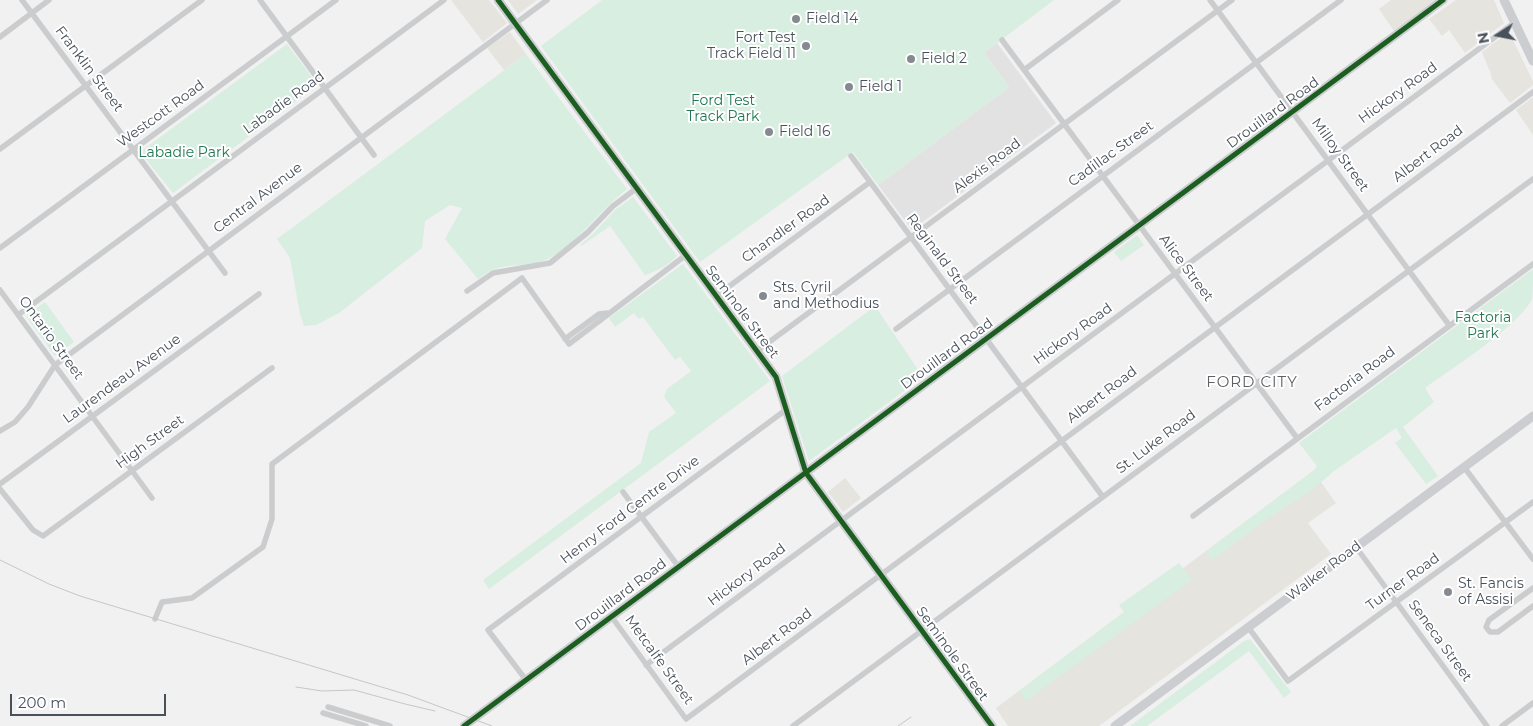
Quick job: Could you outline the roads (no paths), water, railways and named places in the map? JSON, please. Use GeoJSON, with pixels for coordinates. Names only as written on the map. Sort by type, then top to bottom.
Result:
{"type":"FeatureCollection","features":[{"type":"Feature","properties":{"kind":"street","name":"Franklin Street"},"geometry":{"type":"LineString","coordinates":[[22,0],[225,273]]}},
{"type":"Feature","properties":{"kind":"street"},"geometry":{"type":"LineString","coordinates":[[0,36],[49,0]]}},
{"type":"Feature","properties":{"kind":"street"},"geometry":{"type":"LineString","coordinates":[[0,150],[202,0]]}},
{"type":"Feature","properties":{"kind":"street"},"geometry":{"type":"LineString","coordinates":[[260,0],[374,155]]}},
{"type":"Feature","properties":{"kind":"street","name":"Westcott Road"},"geometry":{"type":"LineString","coordinates":[[0,248],[336,0]]}},
{"type":"Feature","properties":{"kind":"street","name":"Labadie Road"},"geometry":{"type":"LineString","coordinates":[[18,315],[444,0]]}},
{"type":"Feature","properties":{"kind":"street","name":"Seminole Street"},"geometry":{"type":"LineString","coordinates":[[498,0],[776,377],[806,473],[992,726]]}},
{"type":"Feature","properties":{"kind":"street","name":"Central Avenue"},"geometry":{"type":"LineString","coordinates":[[0,431],[15,422],[28,407],[55,365],[546,0]]}},
{"type":"Feature","properties":{"kind":"street"},"geometry":{"type":"LineString","coordinates":[[1024,70],[1118,0]]}},
{"type":"Feature","properties":{"kind":"street","name":"Milloy Street"},"geometry":{"type":"LineString","coordinates":[[1210,0],[1449,325]]}},
{"type":"Feature","properties":{"kind":"street","name":"Alexis Road"},"geometry":{"type":"LineString","coordinates":[[757,351],[1232,0]]}},
{"type":"Feature","properties":{"kind":"street","name":"Cadillac Street"},"geometry":{"type":"LineString","coordinates":[[896,329],[1341,0]]}},
{"type":"Feature","properties":{"kind":"street","name":"Drouillard Road"},"geometry":{"type":"LineString","coordinates":[[464,726],[1443,0]]}},
{"type":"Feature","properties":{"kind":"street"},"geometry":{"type":"LineString","coordinates":[[1504,0],[1533,61]]}},
{"type":"Feature","properties":{"kind":"street","name":"Hickory Road"},"geometry":{"type":"LineString","coordinates":[[646,665],[1514,23]]}},
{"type":"Feature","properties":{"kind":"street","name":"Alice Street"},"geometry":{"type":"LineString","coordinates":[[1002,40],[1297,438]]}},
{"type":"Feature","properties":{"kind":"street","name":"Albert Road"},"geometry":{"type":"LineString","coordinates":[[686,719],[1533,92]]}},
{"type":"Feature","properties":{"kind":"street","name":"Reginald Street"},"geometry":{"type":"LineString","coordinates":[[851,156],[1103,497]]}},
{"type":"Feature","properties":{"kind":"street","name":"St. Luke Road"},"geometry":{"type":"LineString","coordinates":[[793,726],[1533,179]]}},
{"type":"Feature","properties":{"kind":"street","name":"Chandler Road"},"geometry":{"type":"LineString","coordinates":[[716,296],[870,182]]}},
{"type":"Feature","properties":{"kind":"street"},"geometry":{"type":"LineString","coordinates":[[467,291],[493,273],[550,263],[587,233],[613,206],[637,188]]}},
{"type":"Feature","properties":{"kind":"street"},"geometry":{"type":"LineString","coordinates":[[156,619],[162,602],[192,598],[263,546],[272,519],[272,464],[522,278],[565,339],[599,314],[610,313],[686,255]]}},
{"type":"Feature","properties":{"kind":"street","name":"Factoria Road"},"geometry":{"type":"LineString","coordinates":[[1193,516],[1533,264]]}},
{"type":"Feature","properties":{"kind":"street","name":"Ontario Street"},"geometry":{"type":"LineString","coordinates":[[0,290],[152,498]]}},
{"type":"Feature","properties":{"kind":"street","name":"Laurendeau Avenue"},"geometry":{"type":"LineString","coordinates":[[0,484],[259,294]]}},
{"type":"Feature","properties":{"kind":"street","name":"High Street"},"geometry":{"type":"LineString","coordinates":[[0,489],[27,524],[44,536],[272,368]]}},
{"type":"Feature","properties":{"kind":"street","name":"Henry Ford Centre Drive"},"geometry":{"type":"LineString","coordinates":[[526,680],[488,630],[787,409]]}},
{"type":"Feature","properties":{"kind":"street","name":"Walker Road"},"geometry":{"type":"LineString","coordinates":[[1115,726],[1533,416]]}},
{"type":"Feature","properties":{"kind":"street"},"geometry":{"type":"LineString","coordinates":[[1464,467],[1533,559]]}},
{"type":"Feature","properties":{"kind":"street"},"geometry":{"type":"LineString","coordinates":[[623,492],[678,566]]}},
{"type":"Feature","properties":{"kind":"street","name":"Turner Road"},"geometry":{"type":"LineString","coordinates":[[1248,627],[1288,681],[1533,502]]}},
{"type":"Feature","properties":{"kind":"street","name":"Seneca Street"},"geometry":{"type":"LineString","coordinates":[[1356,547],[1487,726]]}},
{"type":"Feature","properties":{"kind":"street"},"geometry":{"type":"LineString","coordinates":[[1533,588],[1489,620],[1486,627],[1490,632],[1498,632],[1533,606]]}},
{"type":"Feature","properties":{"kind":"street","name":"Metcalfe Street"},"geometry":{"type":"LineString","coordinates":[[611,616],[686,719]]}},
{"type":"Feature","properties":{"kind":"street"},"geometry":{"type":"LineString","coordinates":[[1502,726],[1533,703]]}},
{"type":"Feature","properties":{"kind":"street"},"geometry":{"type":"LineString","coordinates":[[328,707],[390,726]]}},
{"type":"Feature","properties":{"kind":"street"},"geometry":{"type":"LineString","coordinates":[[323,712],[366,726]]}},
{"type":"Feature","properties":{"kind":"railway"},"geometry":{"type":"LineString","coordinates":[[0,560],[49,584],[80,596],[408,695],[492,726]]}},
{"type":"Feature","properties":{"kind":"railway"},"geometry":{"type":"LineString","coordinates":[[296,687],[322,691],[354,690],[435,711]]}},
{"type":"Feature","properties":{"kind":"railway"},"geometry":{"type":"LineString","coordinates":[[898,726],[911,717]]}},
{"type":"Feature","properties":{"kind":"place","name":"Field 14"},"geometry":{"type":"Point","coordinates":[796,19]}},
{"type":"Feature","properties":{"kind":"place","name":"Fort Test Track Field 11"},"geometry":{"type":"Point","coordinates":[806,46]}},
{"type":"Feature","properties":{"kind":"place","name":"Field 2"},"geometry":{"type":"Point","coordinates":[911,59]}},
{"type":"Feature","properties":{"kind":"place","name":"Field 1"},"geometry":{"type":"Point","coordinates":[849,87]}},
{"type":"Feature","properties":{"kind":"place","name":"Field 16"},"geometry":{"type":"Point","coordinates":[769,132]}},
{"type":"Feature","properties":{"kind":"place","name":"Sts. Cyril and Methodius"},"geometry":{"type":"Point","coordinates":[763,296]}},
{"type":"Feature","properties":{"kind":"place","name":"St. Fancis of Assisi"},"geometry":{"type":"Point","coordinates":[1448,592]}},
{"type":"Feature","properties":{"kind":"district","name":"FORD CITY"},"geometry":{"type":"Point","coordinates":[1252,383]}},
{"type":"Feature","properties":{"kind":"park label","name":"Ford Test Track Park"},"geometry":{"type":"Point","coordinates":[723,109]}},
{"type":"Feature","properties":{"kind":"park label","name":"Labadie Park"},"geometry":{"type":"Point","coordinates":[184,153]}},
{"type":"Feature","properties":{"kind":"park label","name":"Factoria Park"},"geometry":{"type":"Point","coordinates":[1483,326]}}]}
